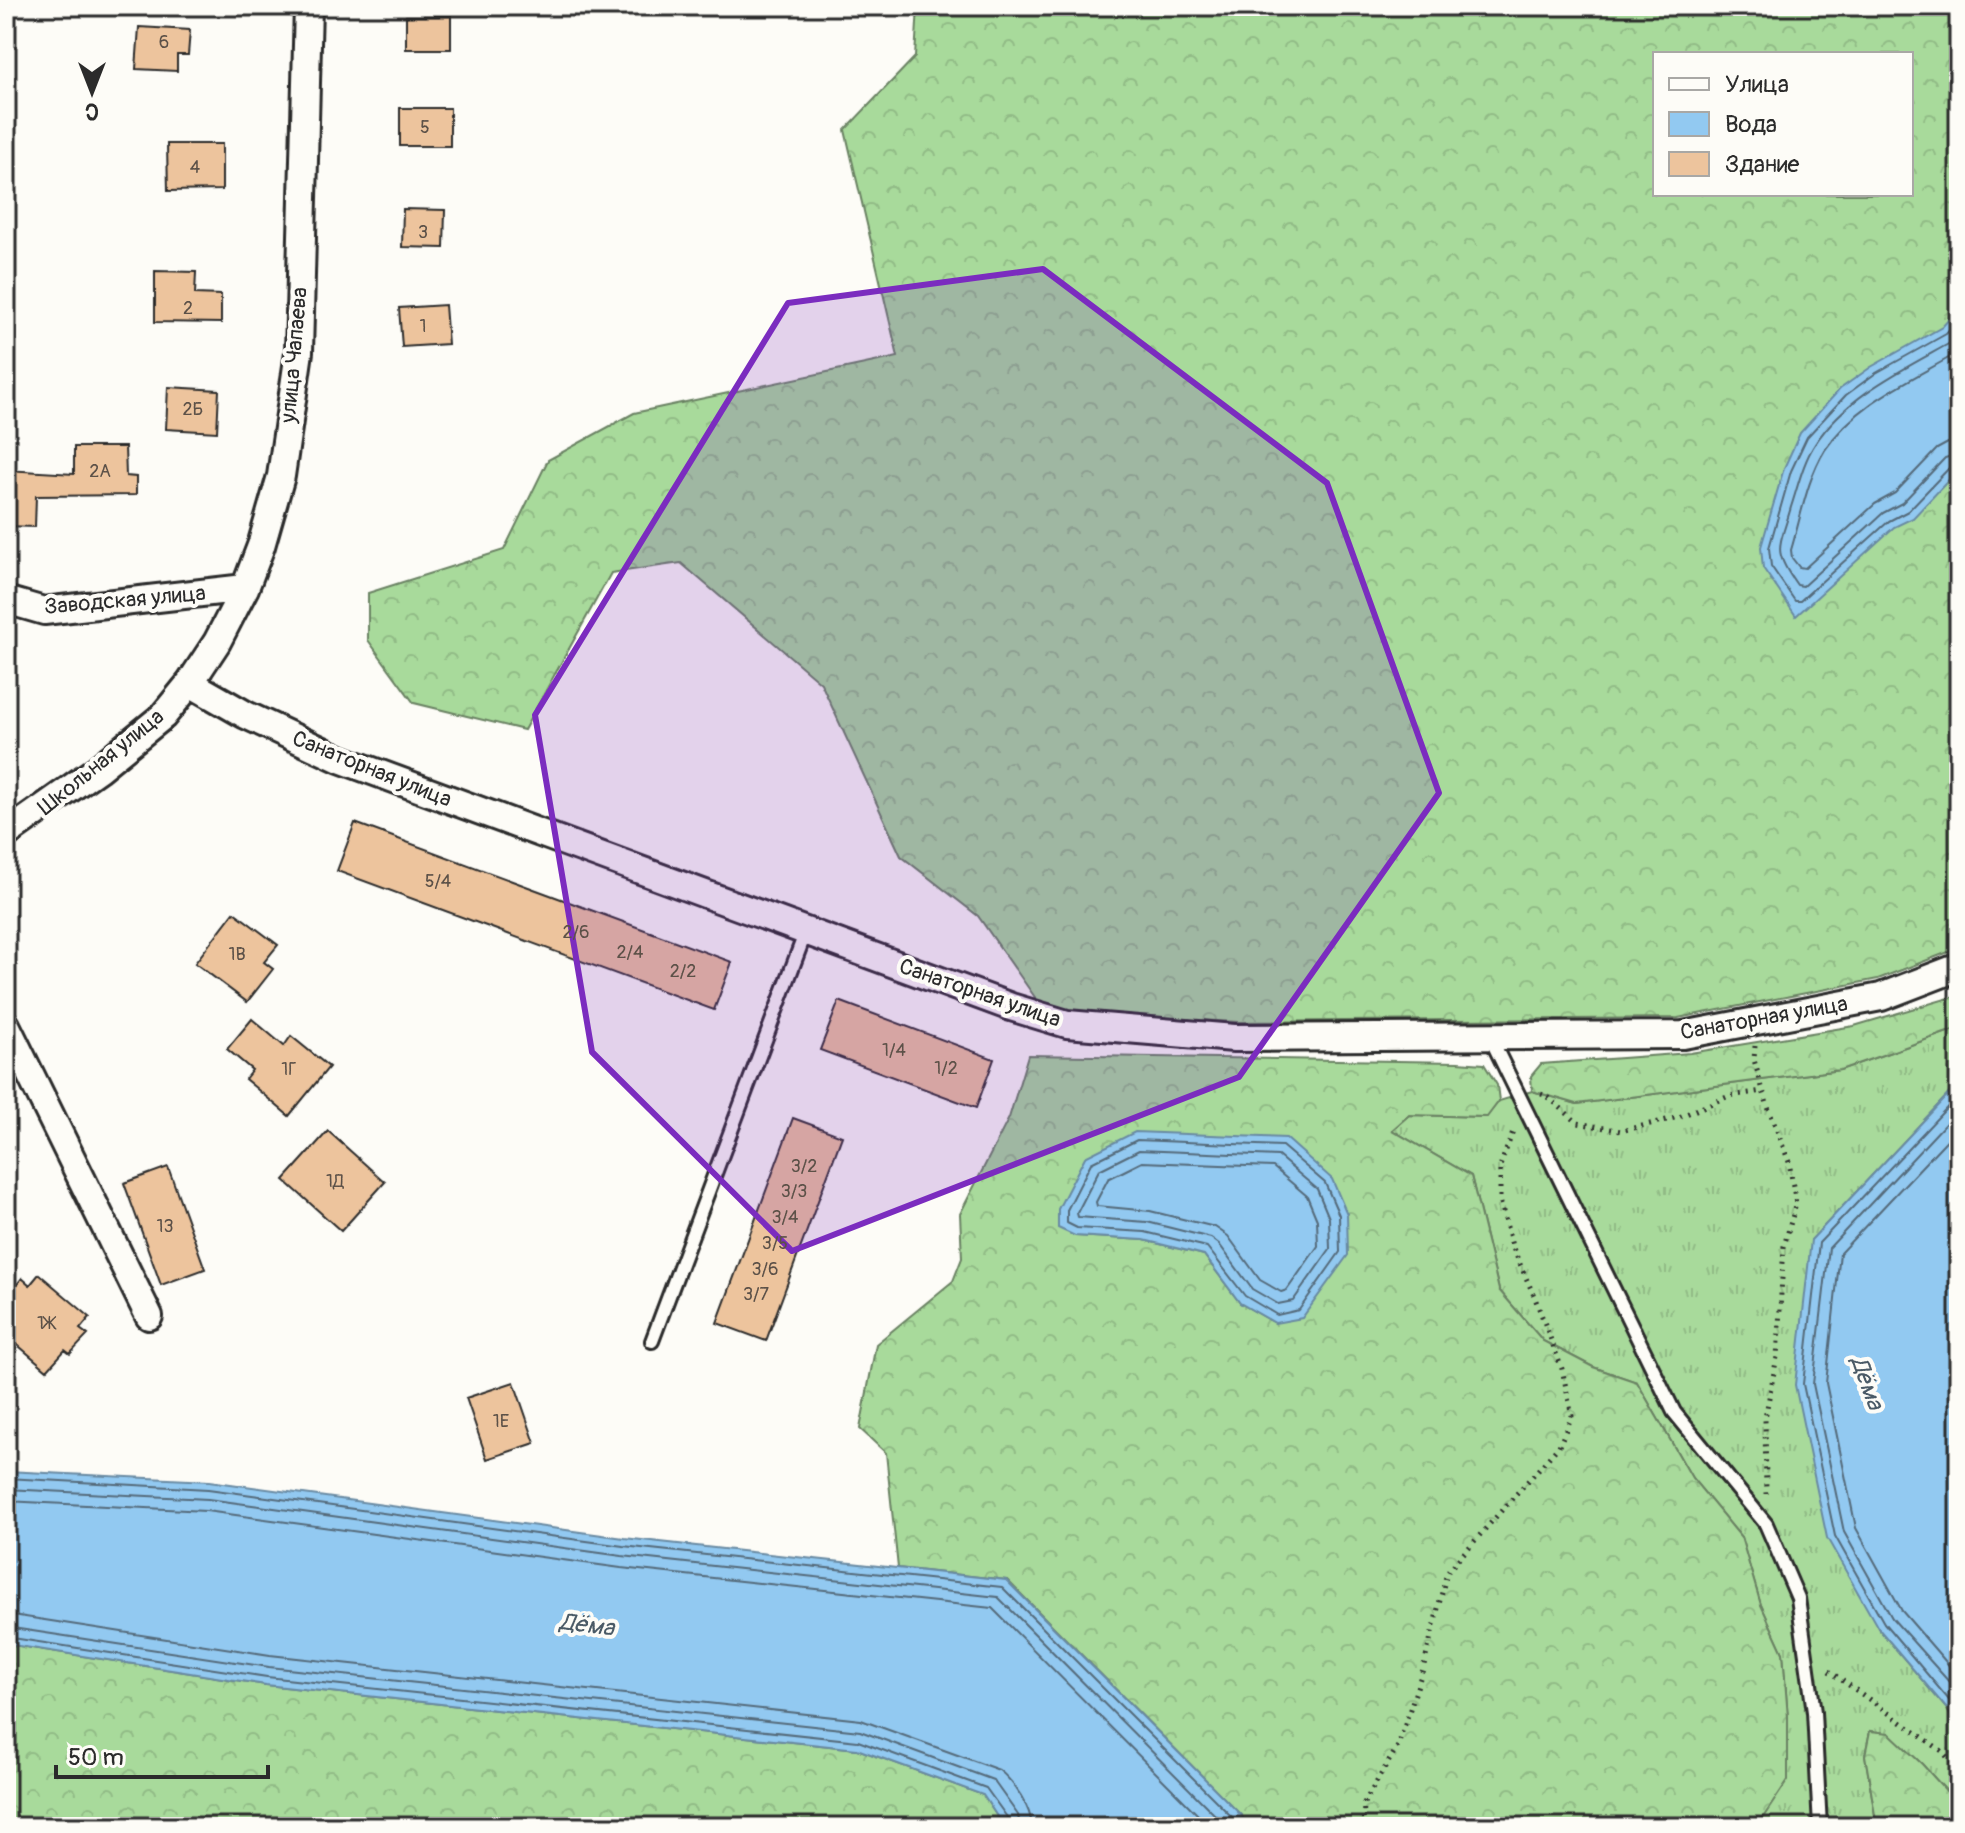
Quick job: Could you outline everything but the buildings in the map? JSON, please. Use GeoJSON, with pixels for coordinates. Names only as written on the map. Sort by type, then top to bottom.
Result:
{"type":"FeatureCollection","features":[{"type":"Feature","properties":{"kind":"street","name":"улица Чапаева"},"geometry":{"type":"LineString","coordinates":[[190,683],[217,642],[245,588],[281,476],[299,352],[308,6]]}},
{"type":"Feature","properties":{"kind":"street","name":"Заводская улица"},"geometry":{"type":"LineString","coordinates":[[6,600],[44,611],[245,588]]}},
{"type":"Feature","properties":{"kind":"street","name":"Школьная улица"},"geometry":{"type":"LineString","coordinates":[[6,834],[53,802],[163,716],[190,683]]}},
{"type":"Feature","properties":{"kind":"street","name":"Санаторная улица"},"geometry":{"type":"LineString","coordinates":[[190,683],[246,715],[340,759],[1011,1007],[1067,1024],[1234,1038],[1683,1035],[1881,997],[1959,967]]}},
{"type":"Feature","properties":{"kind":"street"},"geometry":{"type":"LineString","coordinates":[[6,1025],[149,1316]]}},
{"type":"Feature","properties":{"kind":"lane"},"geometry":{"type":"LineString","coordinates":[[652,1341],[806,931]]}},
{"type":"Feature","properties":{"kind":"lane"},"geometry":{"type":"LineString","coordinates":[[1490,1037],[1674,1412],[1766,1524],[1798,1598],[1814,1712],[1820,1827]]}},
{"type":"Feature","properties":{"kind":"path"},"geometry":{"type":"LineString","coordinates":[[1756,1021],[1754,1060],[1789,1162],[1796,1204],[1784,1246],[1777,1357],[1765,1418],[1766,1524]]}},
{"type":"Feature","properties":{"kind":"path"},"geometry":{"type":"LineString","coordinates":[[1513,1085],[1547,1096],[1578,1123],[1621,1131],[1679,1117],[1729,1096],[1763,1091]]}},
{"type":"Feature","properties":{"kind":"path"},"geometry":{"type":"LineString","coordinates":[[1363,1827],[1364,1803],[1398,1746],[1423,1669],[1447,1572],[1559,1446],[1572,1416],[1562,1369],[1512,1246],[1500,1200],[1500,1166],[1523,1105]]}},
{"type":"Feature","properties":{"kind":"path"},"geometry":{"type":"LineString","coordinates":[[1808,1657],[1942,1751],[1959,1771]]}},
{"type":"Feature","properties":{"kind":"highlighted area"},"geometry":{"type":"Polygon","coordinates":[[[1043,269],[1327,483],[1439,793],[1239,1077],[792,1251],[592,1052],[535,715],[788,303],[1043,269]]]}},
{"type":"Feature","properties":{"kind":"green space"},"geometry":{"type":"Polygon","coordinates":[[[918,6],[1959,6],[1959,948],[1878,979],[1678,1018],[1239,1022],[1046,1013],[978,916],[901,856],[821,683],[681,563],[611,573],[524,730],[414,703],[368,640],[368,593],[504,550],[548,460],[634,413],[898,357],[845,130],[915,57],[918,6]]]}},
{"type":"Feature","properties":{"kind":"green space"},"geometry":{"type":"Polygon","coordinates":[[[1959,995],[1959,1028],[1840,1070],[1577,1104],[1532,1091],[1531,1076],[1541,1064],[1690,1053],[1854,1026],[1959,995]]]}},
{"type":"Feature","properties":{"kind":"green space"},"geometry":{"type":"Polygon","coordinates":[[[1959,1028],[1959,1083],[1811,1240],[1878,1628],[1946,1708],[1959,1730],[1959,1805],[1922,1764],[1889,1734],[1870,1731],[1865,1755],[1877,1827],[1747,1827],[1764,1816],[1788,1718],[1783,1653],[1761,1605],[1741,1537],[1692,1478],[1637,1382],[1593,1367],[1543,1341],[1499,1290],[1471,1176],[1392,1130],[1409,1115],[1486,1117],[1499,1101],[1532,1091],[1577,1104],[1840,1070],[1959,1028]]]}},
{"type":"Feature","properties":{"kind":"green space"},"geometry":{"type":"Polygon","coordinates":[[[1028,1055],[1484,1064],[1497,1085],[1499,1101],[1487,1117],[1409,1115],[1392,1130],[1471,1176],[1499,1290],[1543,1341],[1593,1367],[1637,1382],[1692,1478],[1741,1537],[1761,1605],[1783,1653],[1788,1718],[1788,1780],[1764,1816],[1747,1827],[1247,1827],[1242,1816],[1007,1580],[898,1568],[886,1453],[860,1429],[876,1344],[953,1281],[962,1258],[960,1214],[1009,1118],[1028,1055]],[[1347,1214],[1075,1236],[1144,1240],[1204,1255],[1240,1303],[1275,1323],[1347,1214]]]}},
{"type":"Feature","properties":{"kind":"green space"},"geometry":{"type":"Polygon","coordinates":[[[6,1644],[266,1685],[857,1749],[983,1795],[1004,1827],[6,1827],[6,1644]]]}},
{"type":"Feature","properties":{"kind":"green space"},"geometry":{"type":"Polygon","coordinates":[[[1870,1731],[1889,1733],[1922,1764],[1959,1805],[1959,1827],[1877,1827],[1865,1755],[1870,1731]]]}},
{"type":"Feature","properties":{"kind":"water"},"geometry":{"type":"Polygon","coordinates":[[[1959,308],[1959,469],[1913,518],[1894,527],[1796,616],[1763,568],[1761,547],[1784,468],[1800,433],[1840,389],[1871,367],[1942,327],[1959,308]]]}},
{"type":"Feature","properties":{"kind":"water","name":"Дёма"},"geometry":{"type":"Polygon","coordinates":[[[1959,1083],[1959,1711],[1946,1708],[1878,1628],[1827,1538],[1795,1385],[1811,1240],[1959,1083]]]}},
{"type":"Feature","properties":{"kind":"water"},"geometry":{"type":"Polygon","coordinates":[[[1135,1132],[1286,1138],[1332,1179],[1347,1214],[1348,1255],[1302,1318],[1275,1323],[1240,1303],[1204,1255],[1144,1240],[1075,1236],[1058,1228],[1058,1209],[1085,1157],[1135,1132]]]}},
{"type":"Feature","properties":{"kind":"water","name":"Дёма"},"geometry":{"type":"Polygon","coordinates":[[[6,1471],[209,1481],[624,1538],[1006,1580],[1242,1816],[1247,1827],[1004,1827],[983,1795],[857,1749],[266,1685],[6,1644],[6,1471]]]}}]}
